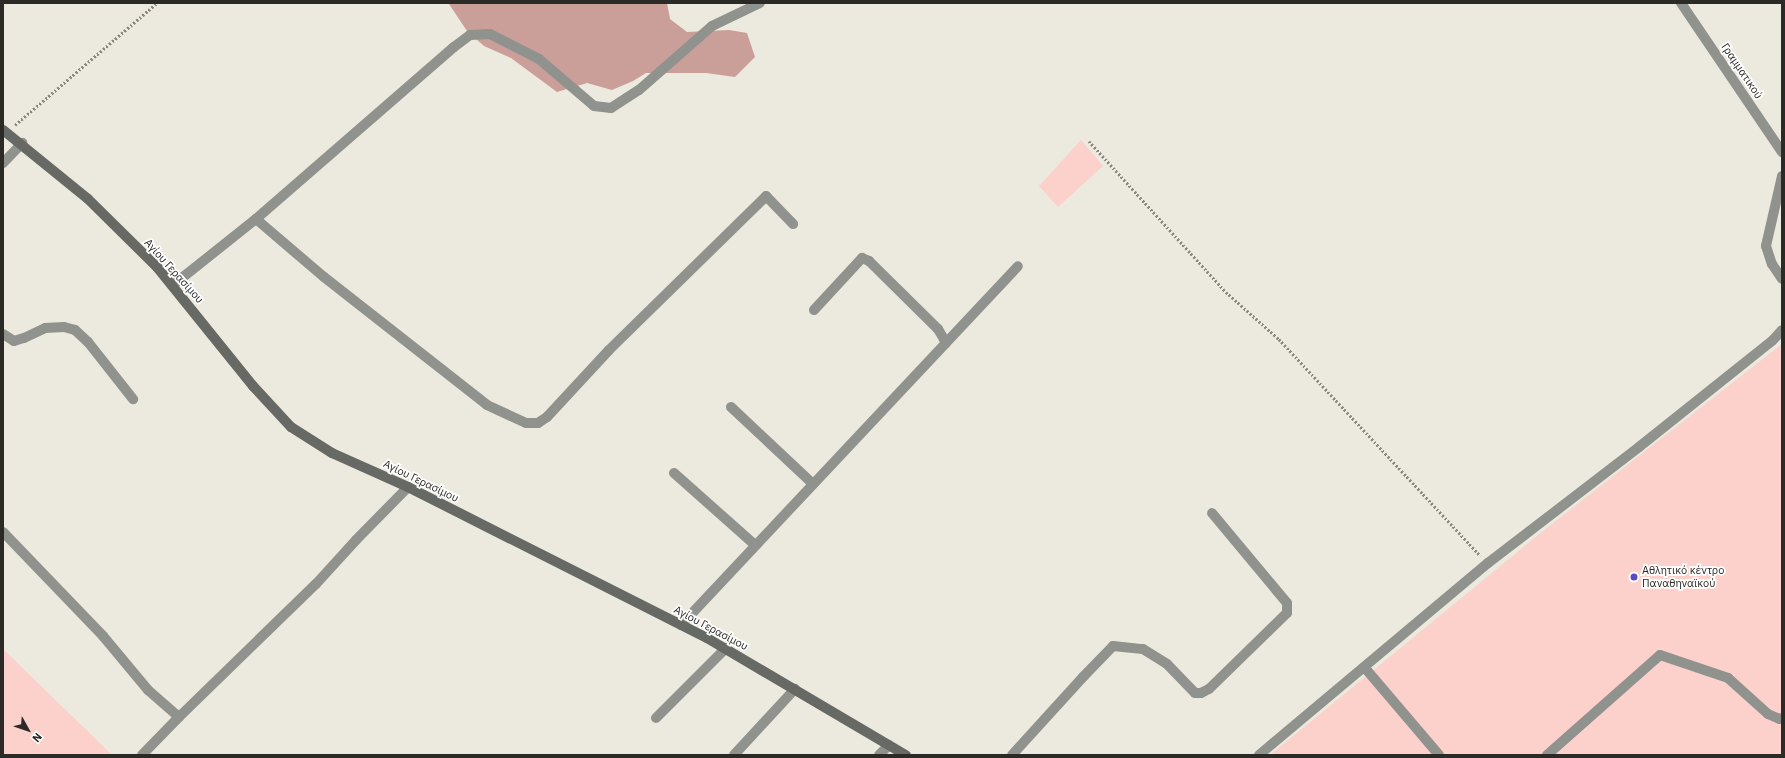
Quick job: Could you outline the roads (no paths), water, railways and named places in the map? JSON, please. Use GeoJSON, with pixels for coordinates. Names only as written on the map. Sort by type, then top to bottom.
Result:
{"type":"FeatureCollection","features":[{"type":"Feature","properties":{"kind":"street"},"geometry":{"type":"LineString","coordinates":[[174,285],[256,219],[454,46],[470,35],[490,34],[539,59],[594,106],[611,108],[639,90],[712,26],[760,3]]}},
{"type":"Feature","properties":{"kind":"street","name":"Γραμματικού"},"geometry":{"type":"LineString","coordinates":[[1681,3],[1782,152]]}},
{"type":"Feature","properties":{"kind":"street","name":"Αγίου Γερασίμου"},"geometry":{"type":"LineString","coordinates":[[5,131],[22,143],[88,199],[174,285],[231,358],[291,427],[332,453],[408,487],[726,648],[906,755]]}},
{"type":"Feature","properties":{"kind":"street"},"geometry":{"type":"LineString","coordinates":[[3,163],[22,143]]}},
{"type":"Feature","properties":{"kind":"street"},"geometry":{"type":"LineString","coordinates":[[1782,176],[1766,246],[1772,264],[1782,279]]}},
{"type":"Feature","properties":{"kind":"street"},"geometry":{"type":"LineString","coordinates":[[256,219],[324,277],[487,405],[526,424],[538,423],[547,417],[609,350],[766,196],[793,224]]}},
{"type":"Feature","properties":{"kind":"street"},"geometry":{"type":"LineString","coordinates":[[814,310],[862,258],[869,261],[938,329],[946,343]]}},
{"type":"Feature","properties":{"kind":"street"},"geometry":{"type":"LineString","coordinates":[[681,625],[1018,266]]}},
{"type":"Feature","properties":{"kind":"street"},"geometry":{"type":"LineString","coordinates":[[3,334],[14,341],[45,328],[64,327],[75,330],[88,342],[133,399]]}},
{"type":"Feature","properties":{"kind":"street"},"geometry":{"type":"LineString","coordinates":[[1259,755],[1488,564],[1639,447],[1773,340],[1782,330]]}},
{"type":"Feature","properties":{"kind":"street"},"geometry":{"type":"LineString","coordinates":[[731,407],[813,484]]}},
{"type":"Feature","properties":{"kind":"street"},"geometry":{"type":"LineString","coordinates":[[674,472],[755,545]]}},
{"type":"Feature","properties":{"kind":"street"},"geometry":{"type":"LineString","coordinates":[[142,755],[316,584],[356,540],[408,487]]}},
{"type":"Feature","properties":{"kind":"street"},"geometry":{"type":"LineString","coordinates":[[1012,755],[1083,677],[1114,646],[1143,649],[1166,664],[1195,693],[1201,693],[1208,689],[1287,613],[1287,603],[1212,513]]}},
{"type":"Feature","properties":{"kind":"street"},"geometry":{"type":"LineString","coordinates":[[3,532],[103,636],[148,690],[179,718]]}},
{"type":"Feature","properties":{"kind":"street"},"geometry":{"type":"LineString","coordinates":[[656,718],[726,648]]}},
{"type":"Feature","properties":{"kind":"street"},"geometry":{"type":"LineString","coordinates":[[1547,755],[1660,655],[1728,678],[1768,714],[1780,719],[1782,718]]}},
{"type":"Feature","properties":{"kind":"street"},"geometry":{"type":"LineString","coordinates":[[1365,668],[1439,755]]}},
{"type":"Feature","properties":{"kind":"street"},"geometry":{"type":"LineString","coordinates":[[734,755],[795,689]]}},
{"type":"Feature","properties":{"kind":"street"},"geometry":{"type":"LineString","coordinates":[[879,755],[889,744]]}},
{"type":"Feature","properties":{"kind":"place","name":"Αθλητικό κέντρο Παναθηναϊκού"},"geometry":{"type":"Point","coordinates":[1634,577]}}]}
